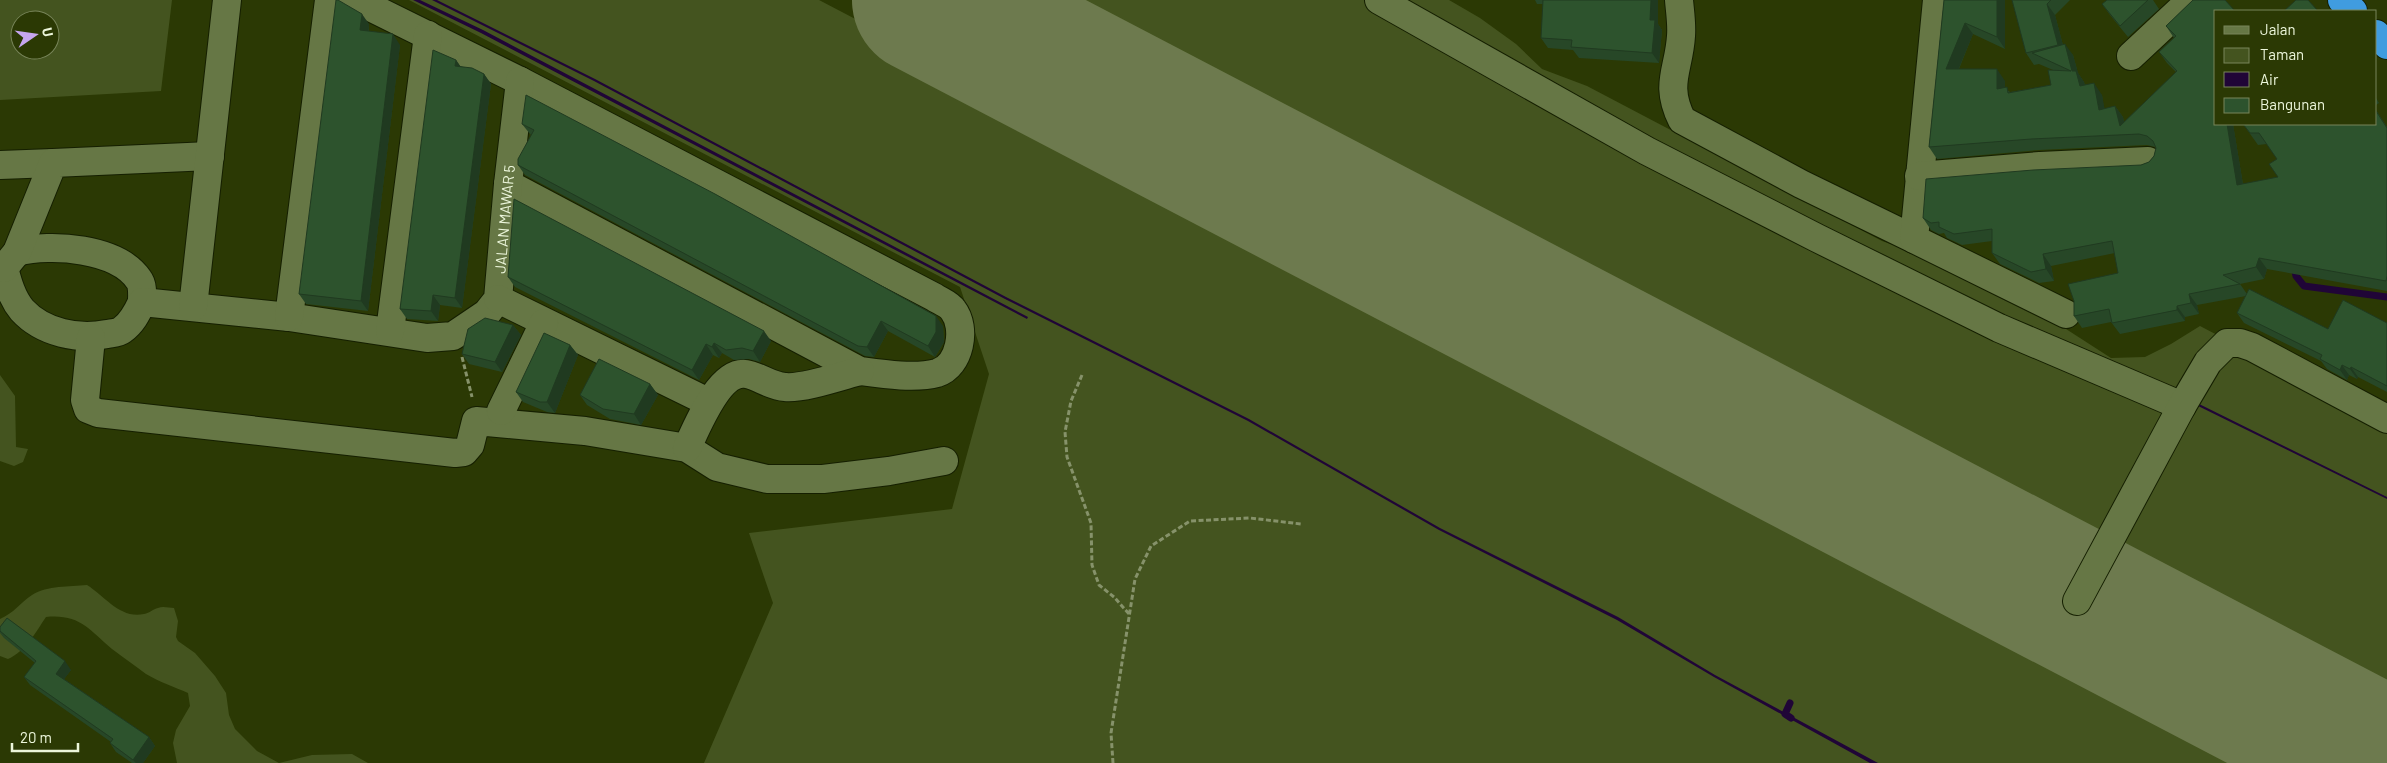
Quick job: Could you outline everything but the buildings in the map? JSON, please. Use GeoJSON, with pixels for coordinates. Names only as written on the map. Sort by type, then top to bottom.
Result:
{"type":"FeatureCollection","features":[{"type":"Feature","properties":{"kind":"highway"},"geometry":{"type":"LineString","coordinates":[[2342,0],[2352,10]]}},
{"type":"Feature","properties":{"kind":"highway"},"geometry":{"type":"LineString","coordinates":[[2377,35],[2387,45]]}},
{"type":"Feature","properties":{"kind":"street"},"geometry":{"type":"LineString","coordinates":[[192,307],[227,0]]}},
{"type":"Feature","properties":{"kind":"street"},"geometry":{"type":"LineString","coordinates":[[289,317],[329,0]]}},
{"type":"Feature","properties":{"kind":"street"},"geometry":{"type":"LineString","coordinates":[[356,0],[520,80],[952,308],[960,327],[956,355],[949,367],[936,373],[901,375],[860,371],[786,388],[741,374],[729,380],[708,402],[687,448]]}},
{"type":"Feature","properties":{"kind":"street"},"geometry":{"type":"LineString","coordinates":[[1380,0],[1647,151],[1817,238],[1999,328],[2182,406]]}},
{"type":"Feature","properties":{"kind":"street"},"geometry":{"type":"LineString","coordinates":[[1679,0],[1681,36],[1672,76],[1672,93],[1682,120],[1801,184],[2066,314]]}},
{"type":"Feature","properties":{"kind":"street"},"geometry":{"type":"LineString","coordinates":[[1914,239],[1937,0]]}},
{"type":"Feature","properties":{"kind":"street"},"geometry":{"type":"LineString","coordinates":[[2131,56],[2191,0]]}},
{"type":"Feature","properties":{"kind":"street"},"geometry":{"type":"LineString","coordinates":[[390,331],[428,35]]}},
{"type":"Feature","properties":{"kind":"street","name":"JALAN MAWAR 5"},"geometry":{"type":"LineString","coordinates":[[498,299],[508,184],[520,80]]}},
{"type":"Feature","properties":{"kind":"street"},"geometry":{"type":"LineString","coordinates":[[0,165],[210,156]]}},
{"type":"Feature","properties":{"kind":"street"},"geometry":{"type":"LineString","coordinates":[[1919,176],[2040,166],[2148,161]]}},
{"type":"Feature","properties":{"kind":"street"},"geometry":{"type":"LineString","coordinates":[[7,263],[35,247],[55,247],[98,255],[126,265],[141,282],[142,302],[134,318],[121,332],[91,338],[64,334],[45,326],[23,311],[9,289],[7,263],[53,163]]}},
{"type":"Feature","properties":{"kind":"street"},"geometry":{"type":"LineString","coordinates":[[508,184],[860,371]]}},
{"type":"Feature","properties":{"kind":"street"},"geometry":{"type":"LineString","coordinates":[[142,302],[289,317],[427,338],[453,336],[487,314],[498,299],[708,402]]}},
{"type":"Feature","properties":{"kind":"street"},"geometry":{"type":"LineString","coordinates":[[501,411],[544,323]]}},
{"type":"Feature","properties":{"kind":"street"},"geometry":{"type":"LineString","coordinates":[[91,338],[84,400],[88,409],[98,414],[456,453],[464,452],[470,445],[476,421],[585,431],[687,448],[717,467],[767,480],[823,479],[889,472],[944,461]]}},
{"type":"Feature","properties":{"kind":"street"},"geometry":{"type":"LineString","coordinates":[[2077,601],[2182,406],[2218,350],[2227,343],[2234,342],[2252,347],[2387,419]]}},
{"type":"Feature","properties":{"kind":"path"},"geometry":{"type":"LineString","coordinates":[[453,336],[466,369],[476,421]]}},
{"type":"Feature","properties":{"kind":"path"},"geometry":{"type":"LineString","coordinates":[[1082,375],[1071,401],[1065,432],[1067,457],[1091,523],[1092,565],[1098,585],[1114,597],[1129,614]]}},
{"type":"Feature","properties":{"kind":"path"},"geometry":{"type":"LineString","coordinates":[[1113,763],[1111,733],[1134,579],[1151,546],[1190,521],[1250,518],[1301,524]]}},
{"type":"Feature","properties":{"kind":"green space"},"geometry":{"type":"Polygon","coordinates":[[[0,0],[172,0],[161,91],[0,100],[0,0]]]}},
{"type":"Feature","properties":{"kind":"green space"},"geometry":{"type":"Polygon","coordinates":[[[409,0],[819,0],[2279,763],[704,763],[773,603],[749,533],[952,509],[989,374],[960,287],[409,0]]]}},
{"type":"Feature","properties":{"kind":"green space"},"geometry":{"type":"Polygon","coordinates":[[[1033,0],[1449,0],[1480,18],[1516,44],[1542,69],[1587,86],[1882,241],[1973,273],[2035,309],[2111,358],[2145,357],[2200,326],[2387,424],[2387,706],[1033,0]]]}},
{"type":"Feature","properties":{"kind":"green space"},"geometry":{"type":"Polygon","coordinates":[[[0,375],[15,396],[16,447],[28,449],[23,462],[14,466],[0,461],[0,375]]]}},
{"type":"Feature","properties":{"kind":"green space"},"geometry":{"type":"Polygon","coordinates":[[[87,585],[120,610],[135,615],[148,613],[160,607],[174,608],[178,621],[176,637],[178,641],[195,653],[215,676],[226,693],[229,715],[235,729],[257,751],[279,763],[177,763],[173,743],[176,730],[190,706],[188,693],[146,674],[112,649],[83,624],[67,618],[46,617],[30,641],[20,651],[8,659],[0,656],[0,619],[38,592],[52,588],[87,585]]]}},
{"type":"Feature","properties":{"kind":"green space"},"geometry":{"type":"Polygon","coordinates":[[[352,754],[368,763],[279,763],[312,755],[352,754]]]}},
{"type":"Feature","properties":{"kind":"water"},"geometry":{"type":"Polygon","coordinates":[[[413,0],[420,0],[483,30],[1028,317],[1027,319],[481,33],[413,0]]]}},
{"type":"Feature","properties":{"kind":"water"},"geometry":{"type":"Polygon","coordinates":[[[432,0],[437,0],[595,79],[1006,297],[1249,419],[1440,528],[1618,617],[1715,675],[1878,763],[1870,763],[1714,677],[1617,620],[1439,530],[1248,421],[1005,299],[594,81],[432,0]]]}},
{"type":"Feature","properties":{"kind":"water"},"geometry":{"type":"Polygon","coordinates":[[[2191,400],[2387,497],[2387,499],[2190,402],[2191,400]]]}},
{"type":"Feature","properties":{"kind":"waterway"},"geometry":{"type":"LineString","coordinates":[[2294,267],[2296,276],[2304,286],[2387,297]]}},
{"type":"Feature","properties":{"kind":"waterway"},"geometry":{"type":"LineString","coordinates":[[1790,703],[1785,714],[1791,718]]}},
{"type":"Feature","properties":{"kind":"runway"},"geometry":{"type":"LineString","coordinates":[[926,0],[2387,763]]}}]}
